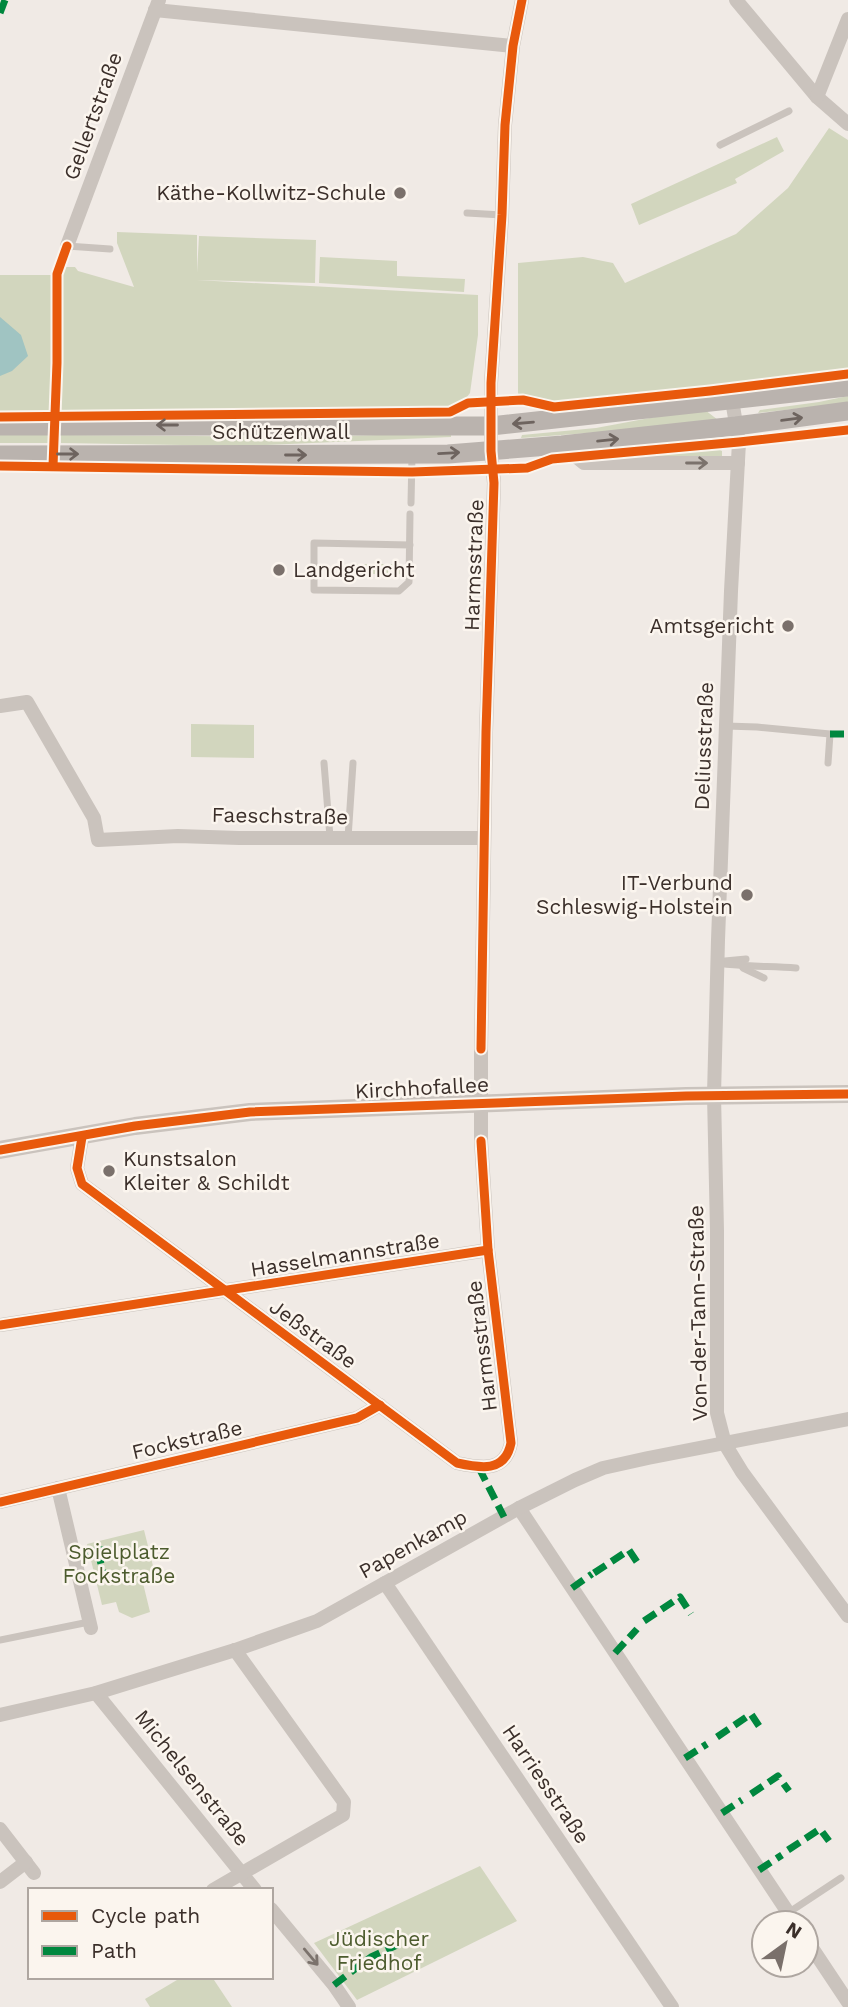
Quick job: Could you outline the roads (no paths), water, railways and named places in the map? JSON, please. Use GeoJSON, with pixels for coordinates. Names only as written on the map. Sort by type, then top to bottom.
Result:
{"type":"FeatureCollection","features":[{"type":"Feature","properties":{"kind":"main road","name":"Schützenwall"},"geometry":{"type":"LineString","coordinates":[[0,426],[491,426],[848,387]]}},
{"type":"Feature","properties":{"kind":"main road","name":"Schützenwall"},"geometry":{"type":"LineString","coordinates":[[0,455],[412,455],[491,451],[736,426],[848,411]]}},
{"type":"Feature","properties":{"kind":"street","name":"Harmsstraße"},"geometry":{"type":"LineString","coordinates":[[502,1461],[511,1443],[488,1250],[481,1141],[484,838],[494,483],[491,383],[505,125],[513,46],[522,0]]}},
{"type":"Feature","properties":{"kind":"street"},"geometry":{"type":"LineString","coordinates":[[736,0],[817,97],[848,124]]}},
{"type":"Feature","properties":{"kind":"street"},"geometry":{"type":"LineString","coordinates":[[157,5],[513,46]]}},
{"type":"Feature","properties":{"kind":"street","name":"Gellertstraße"},"geometry":{"type":"LineString","coordinates":[[68,246],[157,5]]}},
{"type":"Feature","properties":{"kind":"street"},"geometry":{"type":"LineString","coordinates":[[817,97],[848,19]]}},
{"type":"Feature","properties":{"kind":"street","name":"Deliusstraße"},"geometry":{"type":"LineString","coordinates":[[715,1095],[725,726],[739,442],[732,400]]}},
{"type":"Feature","properties":{"kind":"street"},"geometry":{"type":"LineString","coordinates":[[562,445],[584,463],[738,463]]}},
{"type":"Feature","properties":{"kind":"street","name":"Faeschstraße"},"geometry":{"type":"LineString","coordinates":[[0,706],[27,702],[94,818],[98,840],[178,836],[484,838]]}},
{"type":"Feature","properties":{"kind":"street","name":"Kirchhofallee"},"geometry":{"type":"LineString","coordinates":[[0,1150],[148,1124],[250,1112],[481,1102],[848,1094]]}},
{"type":"Feature","properties":{"kind":"street","name":"Von-der-Tann-Straße"},"geometry":{"type":"LineString","coordinates":[[715,1095],[717,1413],[725,1444],[743,1472],[848,1616]]}},
{"type":"Feature","properties":{"kind":"street","name":"Jeßstraße"},"geometry":{"type":"LineString","coordinates":[[82,1137],[77,1168],[82,1184],[457,1462],[489,1468],[502,1461]]}},
{"type":"Feature","properties":{"kind":"street","name":"Hasselmannstraße"},"geometry":{"type":"LineString","coordinates":[[0,1325],[488,1250]]}},
{"type":"Feature","properties":{"kind":"street","name":"Fockstraße"},"geometry":{"type":"LineString","coordinates":[[0,1502],[357,1418],[380,1405]]}},
{"type":"Feature","properties":{"kind":"street","name":"Papenkamp"},"geometry":{"type":"LineString","coordinates":[[0,1716],[96,1693],[235,1650],[317,1621],[519,1508],[603,1468],[848,1419]]}},
{"type":"Feature","properties":{"kind":"street"},"geometry":{"type":"LineString","coordinates":[[58,1488],[91,1625]]}},
{"type":"Feature","properties":{"kind":"street"},"geometry":{"type":"LineString","coordinates":[[519,1508],[786,1909]]}},
{"type":"Feature","properties":{"kind":"street","name":"Harriesstraße"},"geometry":{"type":"LineString","coordinates":[[386,1583],[672,2007]]}},
{"type":"Feature","properties":{"kind":"street"},"geometry":{"type":"LineString","coordinates":[[217,1888],[342,1815],[344,1802],[235,1650]]}},
{"type":"Feature","properties":{"kind":"street","name":"Michelsenstraße"},"geometry":{"type":"LineString","coordinates":[[96,1693],[253,1888]]}},
{"type":"Feature","properties":{"kind":"street"},"geometry":{"type":"LineString","coordinates":[[0,1829],[30,1867],[0,1882]]}},
{"type":"Feature","properties":{"kind":"street"},"geometry":{"type":"LineString","coordinates":[[273,1911],[349,2007]]}},
{"type":"Feature","properties":{"kind":"street"},"geometry":{"type":"LineString","coordinates":[[820,1958],[846,1994],[834,2007]]}},
{"type":"Feature","properties":{"kind":"lane"},"geometry":{"type":"LineString","coordinates":[[720,145],[789,111]]}},
{"type":"Feature","properties":{"kind":"lane"},"geometry":{"type":"LineString","coordinates":[[467,213],[502,215]]}},
{"type":"Feature","properties":{"kind":"lane"},"geometry":{"type":"LineString","coordinates":[[68,246],[110,249]]}},
{"type":"Feature","properties":{"kind":"lane"},"geometry":{"type":"LineString","coordinates":[[411,503],[412,455]]}},
{"type":"Feature","properties":{"kind":"lane"},"geometry":{"type":"LineString","coordinates":[[410,514],[410,545],[409,582],[399,591],[314,590],[314,543],[410,545]]}},
{"type":"Feature","properties":{"kind":"lane"},"geometry":{"type":"LineString","coordinates":[[725,726],[830,734],[828,763]]}},
{"type":"Feature","properties":{"kind":"lane"},"geometry":{"type":"LineString","coordinates":[[324,763],[330,837]]}},
{"type":"Feature","properties":{"kind":"lane"},"geometry":{"type":"LineString","coordinates":[[348,838],[352,763]]}},
{"type":"Feature","properties":{"kind":"lane"},"geometry":{"type":"LineString","coordinates":[[717,962],[746,959]]}},
{"type":"Feature","properties":{"kind":"lane"},"geometry":{"type":"LineString","coordinates":[[717,962],[739,967],[764,978]]}},
{"type":"Feature","properties":{"kind":"lane"},"geometry":{"type":"LineString","coordinates":[[739,967],[769,965],[796,968]]}},
{"type":"Feature","properties":{"kind":"lane"},"geometry":{"type":"LineString","coordinates":[[0,1640],[91,1625]]}},
{"type":"Feature","properties":{"kind":"lane"},"geometry":{"type":"LineString","coordinates":[[803,1909],[841,1878]]}},
{"type":"Feature","properties":{"kind":"water"},"geometry":{"type":"Polygon","coordinates":[[[0,317],[21,335],[28,356],[12,371],[0,376],[0,317]]]}},
{"type":"Feature","properties":{"kind":"place","name":"Käthe-Kollwitz-Schule"},"geometry":{"type":"Point","coordinates":[400,193]}},
{"type":"Feature","properties":{"kind":"place","name":"Landgericht"},"geometry":{"type":"Point","coordinates":[279,570]}},
{"type":"Feature","properties":{"kind":"place","name":"Amtsgericht"},"geometry":{"type":"Point","coordinates":[788,626]}},
{"type":"Feature","properties":{"kind":"place","name":"IT-Verbund Schleswig-Holstein"},"geometry":{"type":"Point","coordinates":[747,895]}},
{"type":"Feature","properties":{"kind":"place","name":"Kunstsalon Kleiter & Schildt"},"geometry":{"type":"Point","coordinates":[109,1171]}},
{"type":"Feature","properties":{"kind":"park label","name":"Spielplatz Fockstraße"},"geometry":{"type":"Point","coordinates":[119,1564]}},
{"type":"Feature","properties":{"kind":"park label","name":"Jüdischer Friedhof"},"geometry":{"type":"Point","coordinates":[379,1951]}}]}
